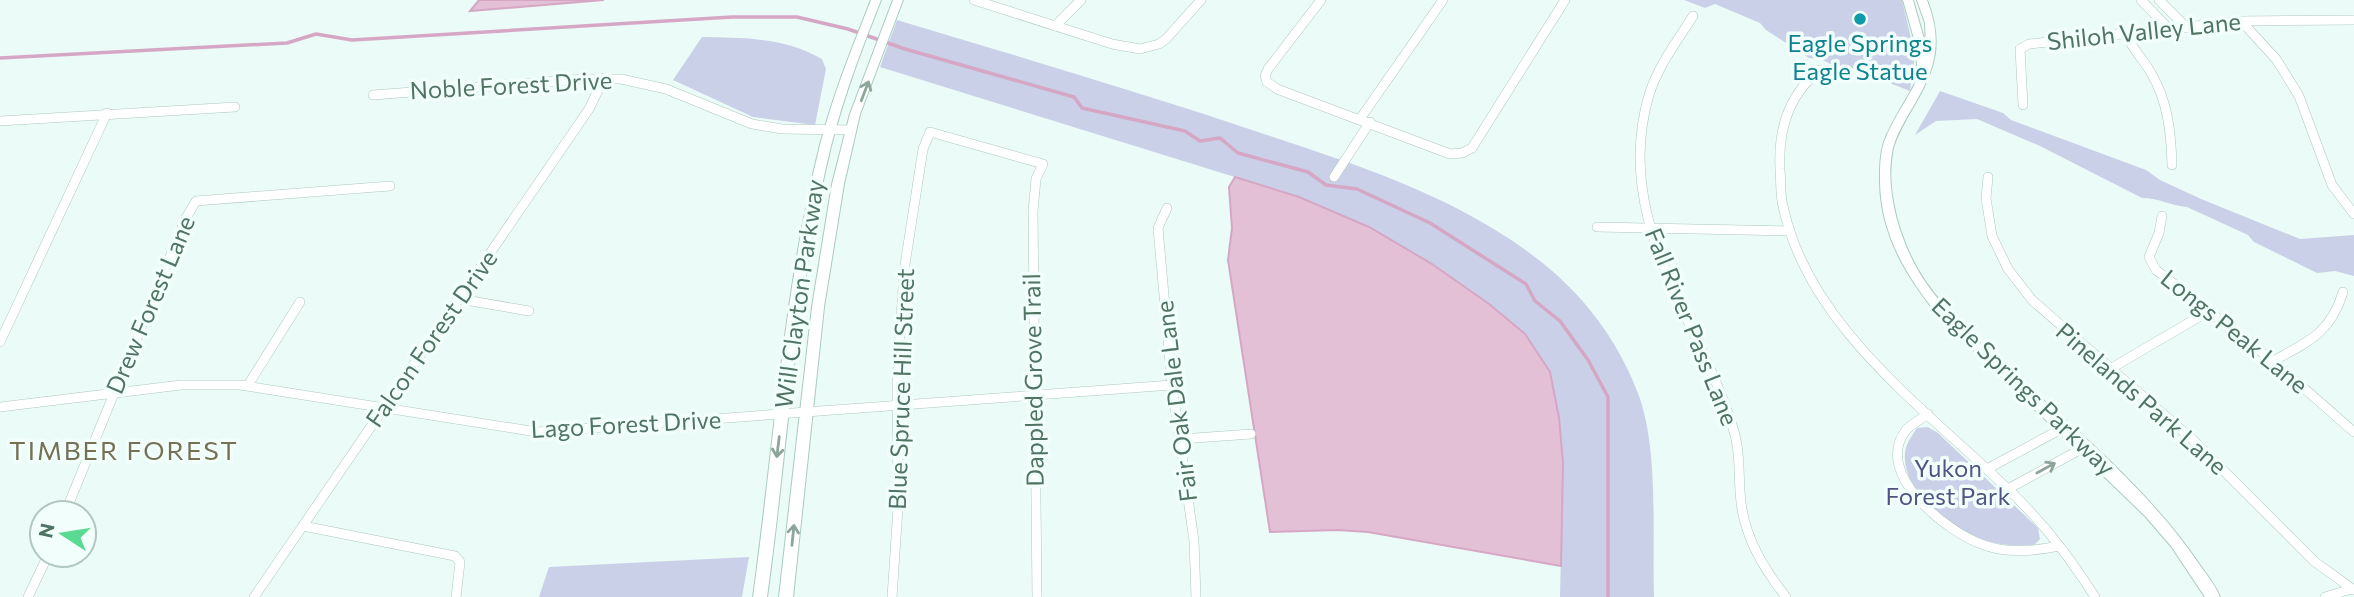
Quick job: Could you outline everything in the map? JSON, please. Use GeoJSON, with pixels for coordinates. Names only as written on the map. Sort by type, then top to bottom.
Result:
{"type":"FeatureCollection","features":[{"type":"Feature","properties":{"kind":"main road","name":"Will Clayton Parkway"},"geometry":{"type":"LineString","coordinates":[[760,597],[799,271],[829,130],[857,44],[876,0]]}},
{"type":"Feature","properties":{"kind":"main road","name":"Will Clayton Parkway"},"geometry":{"type":"LineString","coordinates":[[786,597],[823,269],[838,184],[851,130],[898,0]]}},
{"type":"Feature","properties":{"kind":"main road"},"geometry":{"type":"LineString","coordinates":[[1908,0],[1921,46],[1922,78]]}},
{"type":"Feature","properties":{"kind":"main road","name":"Eagle Springs Parkway"},"geometry":{"type":"LineString","coordinates":[[1923,0],[1932,32],[1931,48],[1922,78],[1891,136],[1886,153],[1884,188],[1890,227],[1901,252],[1936,307],[1988,360],[2150,512],[2176,542],[2213,597]]}},
{"type":"Feature","properties":{"kind":"main road"},"geometry":{"type":"LineString","coordinates":[[799,271],[823,269]]}},
{"type":"Feature","properties":{"kind":"street"},"geometry":{"type":"LineString","coordinates":[[974,0],[1120,46],[1150,47],[1167,39],[1201,0]]}},
{"type":"Feature","properties":{"kind":"street"},"geometry":{"type":"LineString","coordinates":[[1055,26],[1081,0]]}},
{"type":"Feature","properties":{"kind":"street"},"geometry":{"type":"LineString","coordinates":[[1321,0],[1268,69],[1265,79],[1277,89],[1450,154],[1462,153],[1472,148],[1564,0]]}},
{"type":"Feature","properties":{"kind":"street"},"geometry":{"type":"LineString","coordinates":[[1360,118],[1443,0]]}},
{"type":"Feature","properties":{"kind":"street"},"geometry":{"type":"LineString","coordinates":[[2141,0],[2171,31]]}},
{"type":"Feature","properties":{"kind":"street"},"geometry":{"type":"LineString","coordinates":[[2159,0],[2187,29]]}},
{"type":"Feature","properties":{"kind":"street","name":"Fall River Pass Lane"},"geometry":{"type":"LineString","coordinates":[[1693,16],[1661,67],[1644,116],[1641,176],[1649,228],[1671,291],[1723,397],[1735,434],[1742,505],[1753,548],[1786,597]]}},
{"type":"Feature","properties":{"kind":"street","name":"Shiloh Valley Lane"},"geometry":{"type":"LineString","coordinates":[[2022,105],[2020,49],[2029,44],[2127,36],[2241,21],[2354,20]]}},
{"type":"Feature","properties":{"kind":"street"},"geometry":{"type":"LineString","coordinates":[[2241,21],[2276,59],[2299,96],[2332,186],[2354,214]]}},
{"type":"Feature","properties":{"kind":"street"},"geometry":{"type":"LineString","coordinates":[[2127,36],[2130,45],[2156,81],[2168,111],[2172,165]]}},
{"type":"Feature","properties":{"kind":"street"},"geometry":{"type":"LineString","coordinates":[[1820,70],[1807,79],[1799,90],[1780,141],[1780,186],[1790,231],[1822,297],[1852,337],[1894,384],[2008,489],[2059,545],[2095,597]]}},
{"type":"Feature","properties":{"kind":"street","name":"Noble Forest Drive"},"geometry":{"type":"LineString","coordinates":[[373,95],[604,78],[666,89],[752,124],[782,129],[851,130]]}},
{"type":"Feature","properties":{"kind":"street","name":"Falcon Forest Drive"},"geometry":{"type":"LineString","coordinates":[[254,597],[589,109],[604,78]]}},
{"type":"Feature","properties":{"kind":"street"},"geometry":{"type":"LineString","coordinates":[[0,121],[236,107]]}},
{"type":"Feature","properties":{"kind":"street"},"geometry":{"type":"LineString","coordinates":[[0,342],[107,113]]}},
{"type":"Feature","properties":{"kind":"street"},"geometry":{"type":"LineString","coordinates":[[1334,177],[1370,122]]}},
{"type":"Feature","properties":{"kind":"street","name":"Blue Spruce Hill Street"},"geometry":{"type":"LineString","coordinates":[[892,597],[898,508],[897,406],[904,271],[923,149],[930,132],[1043,164]]}},
{"type":"Feature","properties":{"kind":"street","name":"Dappled Grove Trail"},"geometry":{"type":"LineString","coordinates":[[1037,597],[1033,211],[1037,179],[1043,164]]}},
{"type":"Feature","properties":{"kind":"street","name":"Pinelands Park Lane"},"geometry":{"type":"LineString","coordinates":[[1988,177],[1984,202],[1988,224],[1996,249],[2024,293],[2215,460],[2284,533],[2352,592]]}},
{"type":"Feature","properties":{"kind":"street","name":"Drew Forest Lane"},"geometry":{"type":"LineString","coordinates":[[71,499],[186,218],[196,201],[390,186]]}},
{"type":"Feature","properties":{"kind":"street","name":"Fair Oak Dale Lane"},"geometry":{"type":"LineString","coordinates":[[1167,208],[1158,228],[1172,385],[1194,541],[1196,597]]}},
{"type":"Feature","properties":{"kind":"street","name":"Longs Peak Lane"},"geometry":{"type":"LineString","coordinates":[[2162,216],[2159,233],[2149,257],[2151,263],[2209,312],[2273,360],[2354,432]]}},
{"type":"Feature","properties":{"kind":"street"},"geometry":{"type":"LineString","coordinates":[[1597,227],[1790,231]]}},
{"type":"Feature","properties":{"kind":"street"},"geometry":{"type":"LineString","coordinates":[[2273,360],[2328,327],[2339,312],[2343,292]]}},
{"type":"Feature","properties":{"kind":"street"},"geometry":{"type":"LineString","coordinates":[[460,299],[529,311]]}},
{"type":"Feature","properties":{"kind":"street"},"geometry":{"type":"LineString","coordinates":[[248,385],[300,302]]}},
{"type":"Feature","properties":{"kind":"street"},"geometry":{"type":"LineString","coordinates":[[2110,369],[2209,312]]}},
{"type":"Feature","properties":{"kind":"street","name":"Lago Forest Drive"},"geometry":{"type":"LineString","coordinates":[[0,407],[181,385],[248,385],[507,430],[537,432],[1172,385]]}},
{"type":"Feature","properties":{"kind":"street"},"geometry":{"type":"LineString","coordinates":[[1928,414],[1909,424],[1898,449],[1904,479],[1919,503],[1936,519],[1986,546],[2019,552],[2059,545]]}},
{"type":"Feature","properties":{"kind":"street"},"geometry":{"type":"LineString","coordinates":[[1987,469],[2063,429]]}},
{"type":"Feature","properties":{"kind":"street"},"geometry":{"type":"LineString","coordinates":[[1181,439],[1251,434]]}},
{"type":"Feature","properties":{"kind":"street"},"geometry":{"type":"LineString","coordinates":[[2008,489],[2083,448]]}},
{"type":"Feature","properties":{"kind":"street"},"geometry":{"type":"LineString","coordinates":[[303,526],[442,552],[457,558],[460,562],[456,597]]}},
{"type":"Feature","properties":{"kind":"street"},"geometry":{"type":"LineString","coordinates":[[28,597],[41,569]]}},
{"type":"Feature","properties":{"kind":"street"},"geometry":{"type":"LineString","coordinates":[[2325,597],[2352,592]]}},
{"type":"Feature","properties":{"kind":"green space"},"geometry":{"type":"Polygon","coordinates":[[[1684,0],[1902,0],[1915,55],[1910,91],[1849,67],[1836,67],[1821,59],[1809,58],[1766,30],[1760,23],[1715,4],[1705,8],[1684,0]]]}},
{"type":"Feature","properties":{"kind":"green space"},"geometry":{"type":"Polygon","coordinates":[[[897,20],[1340,159],[1451,205],[1520,246],[1551,270],[1591,311],[1614,343],[1639,396],[1650,442],[1652,468],[1654,597],[1560,597],[1563,463],[1559,418],[1550,372],[1525,334],[1489,304],[1432,264],[1369,227],[1299,197],[880,67],[897,20]]]}},
{"type":"Feature","properties":{"kind":"green space"},"geometry":{"type":"Polygon","coordinates":[[[702,37],[779,43],[794,46],[822,59],[826,69],[815,125],[753,117],[673,80],[702,37]]]}},
{"type":"Feature","properties":{"kind":"green space"},"geometry":{"type":"Polygon","coordinates":[[[1940,91],[2146,170],[2160,180],[2201,199],[2300,239],[2354,235],[2354,276],[2335,271],[2317,273],[2254,242],[2248,235],[2187,207],[2142,198],[2040,146],[1977,119],[1936,121],[1915,135],[1940,91]]]}},
{"type":"Feature","properties":{"kind":"green space","name":"Yukon Forest Park"},"geometry":{"type":"Polygon","coordinates":[[[1928,427],[1938,433],[2038,528],[2040,539],[2034,545],[2001,544],[1986,540],[1953,524],[1924,500],[1906,469],[1905,453],[1917,428],[1928,427]]]}},
{"type":"Feature","properties":{"kind":"green space"},"geometry":{"type":"Polygon","coordinates":[[[749,557],[742,597],[539,597],[549,567],[749,557]]]}},
{"type":"Feature","properties":{"kind":"shaded area"},"geometry":{"type":"Polygon","coordinates":[[[479,0],[604,0],[470,11],[479,0]]]}},
{"type":"Feature","properties":{"kind":"shaded area"},"geometry":{"type":"Polygon","coordinates":[[[1235,177],[1299,197],[1369,227],[1432,264],[1489,304],[1525,334],[1550,372],[1559,418],[1563,463],[1561,566],[1368,532],[1270,532],[1228,260],[1232,228],[1229,187],[1235,177]]]}},
{"type":"Feature","properties":{"kind":"waterway"},"geometry":{"type":"LineString","coordinates":[[0,58],[287,43],[316,34],[352,40],[732,17],[797,17],[848,29],[905,49],[1074,97],[1082,108],[1185,131],[1200,141],[1220,138],[1238,153],[1308,172],[1326,185],[1357,189],[1430,223],[1526,284],[1535,301],[1560,321],[1588,360],[1608,397],[1608,597]]}},
{"type":"Feature","properties":{"kind":"place","name":"Eagle Springs Eagle Statue"},"geometry":{"type":"Point","coordinates":[1860,19]}},
{"type":"Feature","properties":{"kind":"district","name":"TIMBER FOREST"},"geometry":{"type":"Point","coordinates":[124,451]}}]}
